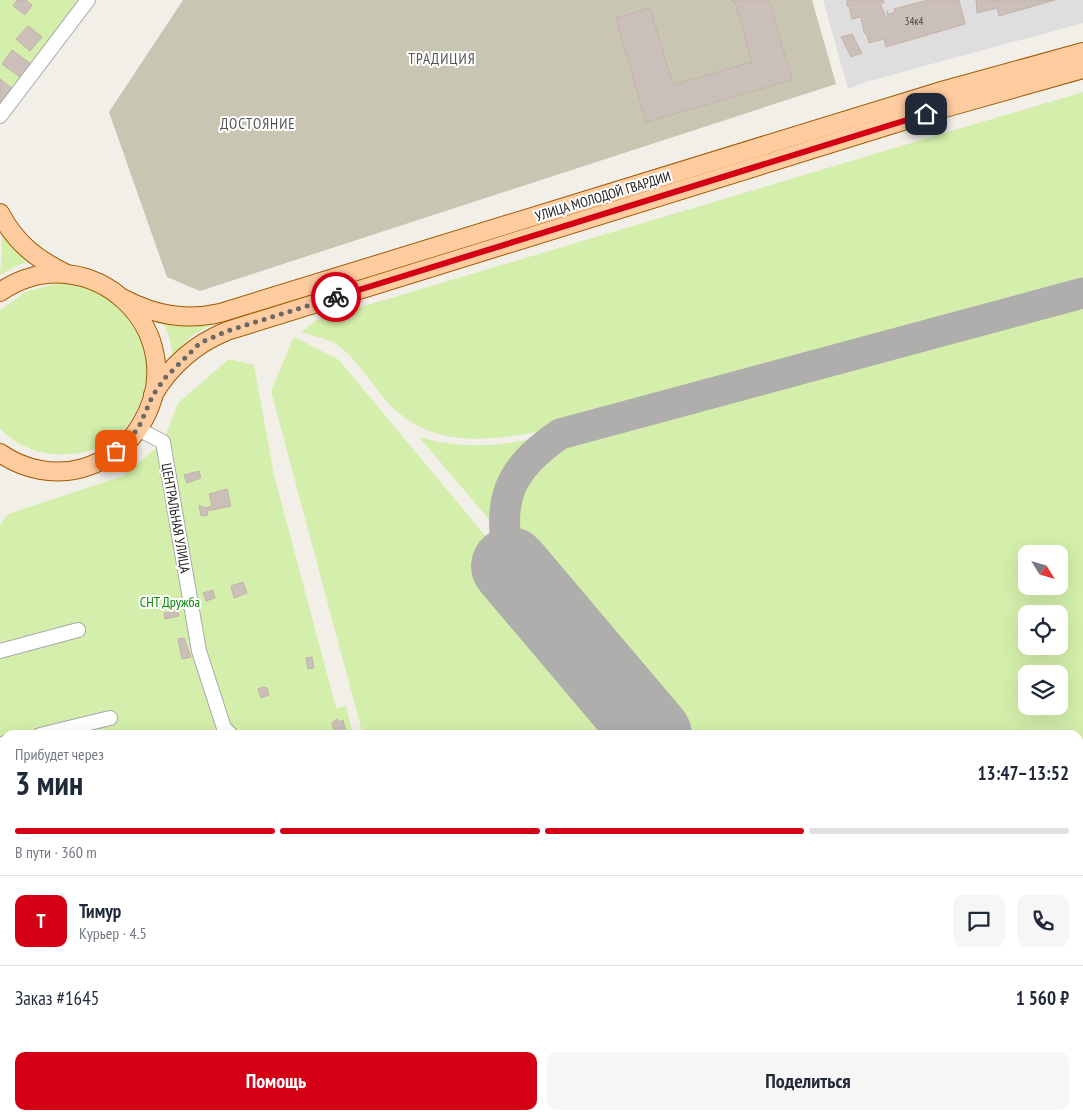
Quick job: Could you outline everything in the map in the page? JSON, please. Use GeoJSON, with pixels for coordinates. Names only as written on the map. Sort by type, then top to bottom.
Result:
{"type":"FeatureCollection","features":[{"type":"Feature","properties":{"kind":"main road","name":"УЛИЦА МОЛОДОЙ ГВАРДИИ"},"geometry":{"type":"LineString","coordinates":[[124,299],[150,311],[178,317],[197,318],[220,313],[938,92],[1083,52]]}},
{"type":"Feature","properties":{"kind":"main road","name":"УЛИЦА МОЛОДОЙ ГВАРДИИ"},"geometry":{"type":"LineString","coordinates":[[153,395],[165,378],[190,351],[200,343],[227,331],[935,111],[1083,69]]}},
{"type":"Feature","properties":{"kind":"main road"},"geometry":{"type":"LineString","coordinates":[[0,213],[20,243],[43,261],[68,274],[103,285],[124,299],[140,318],[151,340],[156,364],[153,395],[138,429],[112,455],[77,469],[40,470],[2,455]]}},
{"type":"Feature","properties":{"kind":"main road"},"geometry":{"type":"LineString","coordinates":[[0,292],[31,277],[68,274]]}},
{"type":"Feature","properties":{"kind":"street"},"geometry":{"type":"LineString","coordinates":[[0,116],[88,0]]}},
{"type":"Feature","properties":{"kind":"street","name":"ЦЕНТРАЛЬНАЯ УЛИЦА"},"geometry":{"type":"LineString","coordinates":[[138,429],[163,442],[199,651],[226,730]]}},
{"type":"Feature","properties":{"kind":"street"},"geometry":{"type":"LineString","coordinates":[[0,651],[78,630]]}},
{"type":"Feature","properties":{"kind":"street"},"geometry":{"type":"LineString","coordinates":[[61,730],[110,718]]}},
{"type":"Feature","properties":{"kind":"shaded area"},"geometry":{"type":"Polygon","coordinates":[[[183,0],[812,0],[836,84],[200,291],[167,277],[109,112],[183,0]]]}},
{"type":"Feature","properties":{"kind":"shaded area"},"geometry":{"type":"Polygon","coordinates":[[[823,0],[1083,0],[1083,23],[869,81],[848,89],[823,0]]]}},
{"type":"Feature","properties":{"kind":"green space"},"geometry":{"type":"Polygon","coordinates":[[[0,0],[90,0],[0,119],[0,0]]]}},
{"type":"Feature","properties":{"kind":"green space"},"geometry":{"type":"Polygon","coordinates":[[[1083,92],[1083,277],[561,427],[498,438],[456,437],[436,433],[417,425],[391,406],[356,362],[340,347],[327,340],[301,332],[317,320],[1083,92]]]}},
{"type":"Feature","properties":{"kind":"green space"},"geometry":{"type":"Polygon","coordinates":[[[0,222],[37,260],[18,265],[0,275],[2,250],[0,222]]]}},
{"type":"Feature","properties":{"kind":"green space"},"geometry":{"type":"Polygon","coordinates":[[[58,283],[99,292],[127,314],[142,342],[146,374],[139,406],[121,432],[92,450],[54,454],[39,452],[24,446],[0,428],[0,310],[25,292],[58,283]]]}},
{"type":"Feature","properties":{"kind":"green space"},"geometry":{"type":"Polygon","coordinates":[[[1083,303],[1083,730],[665,730],[533,575],[513,543],[507,520],[508,507],[516,484],[531,464],[548,447],[1083,303]]]}},
{"type":"Feature","properties":{"kind":"green space"},"geometry":{"type":"Polygon","coordinates":[[[160,316],[211,320],[212,324],[190,337],[173,356],[169,336],[160,316]]]}},
{"type":"Feature","properties":{"kind":"green space"},"geometry":{"type":"Polygon","coordinates":[[[294,337],[339,360],[647,730],[362,730],[271,391],[294,337]]]}},
{"type":"Feature","properties":{"kind":"green space","name":"СНТ Дружба"},"geometry":{"type":"Polygon","coordinates":[[[229,359],[254,365],[274,475],[336,708],[346,706],[352,730],[0,730],[0,525],[8,514],[123,476],[163,442],[178,403],[229,359]]]}},
{"type":"Feature","properties":{"kind":"green space"},"geometry":{"type":"Polygon","coordinates":[[[419,437],[465,445],[494,445],[540,437],[519,458],[506,477],[499,500],[497,529],[419,437]]]}},
{"type":"Feature","properties":{"kind":"building"},"geometry":{"type":"Polygon","coordinates":[[[17,0],[26,0],[32,5],[25,15],[13,6],[17,0]]]}},
{"type":"Feature","properties":{"kind":"building"},"geometry":{"type":"Polygon","coordinates":[[[730,0],[769,0],[792,80],[646,122],[616,18],[650,8],[673,85],[752,62],[735,2],[730,0]]]}},
{"type":"Feature","properties":{"kind":"building"},"geometry":{"type":"Polygon","coordinates":[[[847,0],[883,0],[884,3],[880,3],[886,17],[888,16],[887,11],[888,14],[895,12],[894,9],[928,0],[959,0],[965,24],[886,47],[884,39],[869,43],[866,33],[864,33],[861,17],[852,19],[849,6],[847,6],[847,0]]]}},
{"type":"Feature","properties":{"kind":"building"},"geometry":{"type":"Polygon","coordinates":[[[976,0],[1055,0],[999,16],[997,8],[977,13],[976,0]]]}},
{"type":"Feature","properties":{"kind":"building"},"geometry":{"type":"Polygon","coordinates":[[[28,26],[42,37],[30,51],[16,39],[28,26]]]}},
{"type":"Feature","properties":{"kind":"building"},"geometry":{"type":"Polygon","coordinates":[[[852,34],[862,53],[851,57],[841,37],[852,34]]]}},
{"type":"Feature","properties":{"kind":"building"},"geometry":{"type":"Polygon","coordinates":[[[12,50],[31,64],[21,78],[2,64],[12,50]]]}},
{"type":"Feature","properties":{"kind":"building"},"geometry":{"type":"Polygon","coordinates":[[[0,79],[13,89],[3,103],[0,101],[0,79]]]}},
{"type":"Feature","properties":{"kind":"building"},"geometry":{"type":"Polygon","coordinates":[[[199,471],[201,478],[187,483],[184,475],[199,471]]]}},
{"type":"Feature","properties":{"kind":"building"},"geometry":{"type":"Polygon","coordinates":[[[227,489],[231,506],[207,511],[208,515],[201,516],[199,505],[205,508],[212,506],[209,494],[227,489]]]}},
{"type":"Feature","properties":{"kind":"building"},"geometry":{"type":"Polygon","coordinates":[[[243,582],[247,593],[234,598],[231,586],[243,582]]]}},
{"type":"Feature","properties":{"kind":"building"},"geometry":{"type":"Polygon","coordinates":[[[213,590],[215,598],[206,601],[203,593],[213,590]]]}},
{"type":"Feature","properties":{"kind":"building"},"geometry":{"type":"Polygon","coordinates":[[[177,610],[179,616],[165,619],[164,613],[177,610]]]}},
{"type":"Feature","properties":{"kind":"building"},"geometry":{"type":"Polygon","coordinates":[[[184,638],[191,657],[182,659],[178,639],[184,638]]]}},
{"type":"Feature","properties":{"kind":"building"},"geometry":{"type":"Polygon","coordinates":[[[312,657],[314,668],[308,669],[306,658],[312,657]]]}},
{"type":"Feature","properties":{"kind":"building"},"geometry":{"type":"Polygon","coordinates":[[[267,688],[269,695],[261,698],[258,689],[267,688]]]}},
{"type":"Feature","properties":{"kind":"building"},"geometry":{"type":"Polygon","coordinates":[[[337,719],[338,722],[343,720],[346,730],[334,730],[332,723],[337,719]]]}},
{"type":"Feature","properties":{"kind":"taxiway"},"geometry":{"type":"LineString","coordinates":[[510,566],[505,524],[506,506],[510,490],[527,462],[560,434],[1083,293]]}},
{"type":"Feature","properties":{"kind":"runway"},"geometry":{"type":"LineString","coordinates":[[510,566],[649,730]]}},
{"type":"Feature","properties":{"kind":"way so far"},"geometry":{"type":"LineString","coordinates":[[116,451],[138,429],[145,418],[153,395],[159,385],[172,369],[200,343],[227,331],[336,297]]}},
{"type":"Feature","properties":{"kind":"district","name":"ТРАДИЦИЯ"},"geometry":{"type":"Point","coordinates":[442,58]}},
{"type":"Feature","properties":{"kind":"district","name":"ДОСТОЯНИЕ"},"geometry":{"type":"Point","coordinates":[258,123]}},
{"type":"Feature","properties":{"kind":"route"},"geometry":{"type":"LineString","coordinates":[[336,297],[926,114]]}}]}
